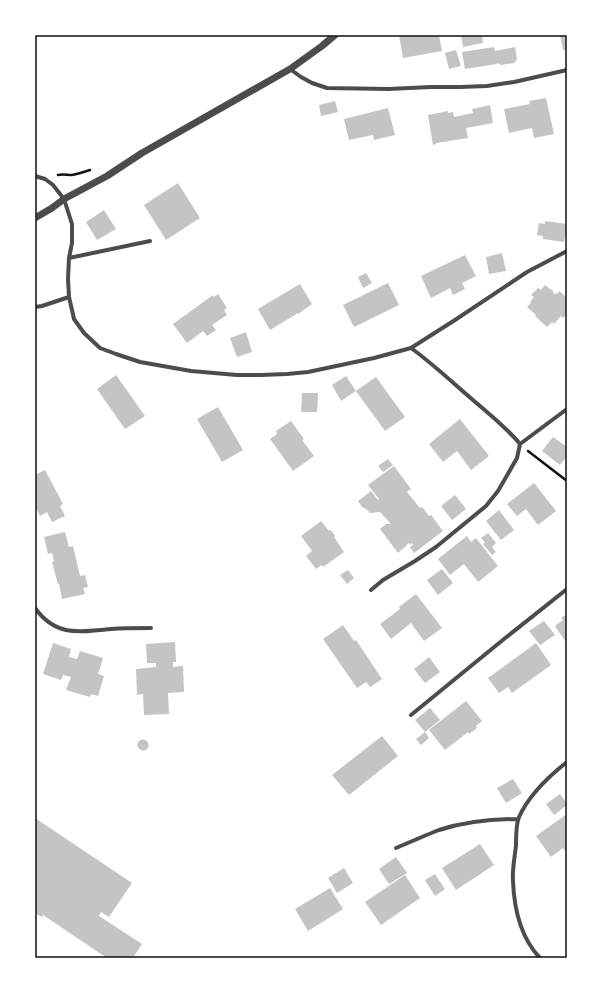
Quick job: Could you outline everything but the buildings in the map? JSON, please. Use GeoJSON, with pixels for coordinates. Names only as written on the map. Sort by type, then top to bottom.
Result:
{"type":"FeatureCollection","features":[{"type":"Feature","properties":{"kind":"street"},"geometry":{"type":"LineString","coordinates":[[35,218],[64,199],[107,176],[142,153],[290,68],[335,35]]}},
{"type":"Feature","properties":{"kind":"street"},"geometry":{"type":"LineString","coordinates":[[290,68],[301,78],[327,88],[388,89],[487,86],[514,82],[567,70]]}},
{"type":"Feature","properties":{"kind":"street"},"geometry":{"type":"LineString","coordinates":[[35,176],[45,179],[53,185],[64,199],[72,224],[72,243],[69,258],[68,280],[69,297],[74,319],[84,333],[100,348],[116,354],[140,362],[191,371],[238,375],[308,372],[374,358],[411,348],[527,272],[567,251]]}},
{"type":"Feature","properties":{"kind":"street"},"geometry":{"type":"LineString","coordinates":[[69,258],[150,241]]}},
{"type":"Feature","properties":{"kind":"street"},"geometry":{"type":"LineString","coordinates":[[35,307],[69,297]]}},
{"type":"Feature","properties":{"kind":"street"},"geometry":{"type":"LineString","coordinates":[[411,348],[482,408],[520,444]]}},
{"type":"Feature","properties":{"kind":"street"},"geometry":{"type":"LineString","coordinates":[[371,590],[383,580],[436,547],[486,506],[498,491],[517,458],[520,444],[567,409]]}},
{"type":"Feature","properties":{"kind":"street"},"geometry":{"type":"LineString","coordinates":[[411,715],[504,638],[567,589]]}},
{"type":"Feature","properties":{"kind":"street"},"geometry":{"type":"LineString","coordinates":[[35,608],[43,618],[51,624],[61,629],[71,631],[82,632],[151,628]]}},
{"type":"Feature","properties":{"kind":"street"},"geometry":{"type":"LineString","coordinates":[[540,958],[527,940],[519,920],[515,901],[513,880],[518,819],[538,790],[553,773],[567,762]]}},
{"type":"Feature","properties":{"kind":"street"},"geometry":{"type":"LineString","coordinates":[[396,848],[439,830],[458,825],[490,820],[518,819]]}},
{"type":"Feature","properties":{"kind":"path"},"geometry":{"type":"LineString","coordinates":[[520,444],[567,481]]}}]}
